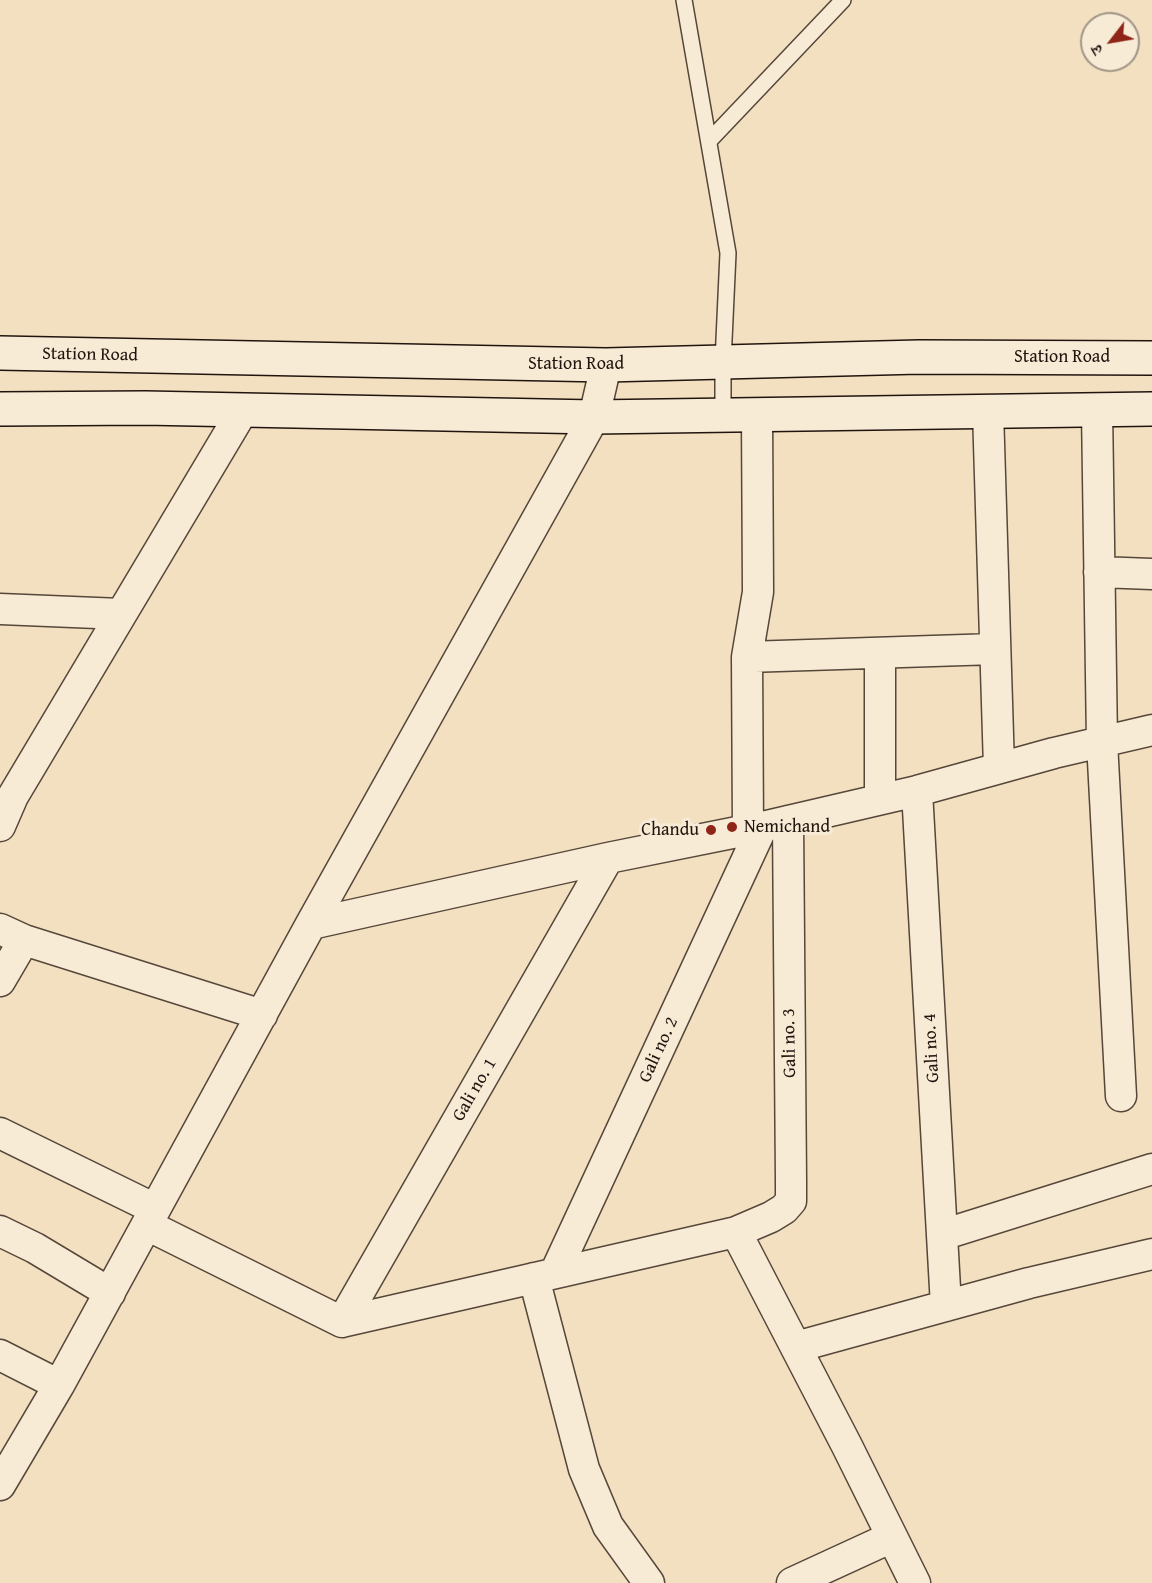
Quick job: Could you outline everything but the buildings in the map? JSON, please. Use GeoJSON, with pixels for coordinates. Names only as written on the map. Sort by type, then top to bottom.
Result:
{"type":"FeatureCollection","features":[{"type":"Feature","properties":{"kind":"street","name":"Station Road"},"geometry":{"type":"LineString","coordinates":[[0,352],[606,365],[919,357],[1152,358]]}},
{"type":"Feature","properties":{"kind":"street"},"geometry":{"type":"LineString","coordinates":[[0,1485],[59,1385],[311,924],[594,417],[606,365]]}},
{"type":"Feature","properties":{"kind":"street"},"geometry":{"type":"LineString","coordinates":[[0,409],[145,408],[594,417],[1152,409]]}},
{"type":"Feature","properties":{"kind":"street"},"geometry":{"type":"LineString","coordinates":[[0,826],[6,796],[121,614],[243,410]]}},
{"type":"Feature","properties":{"kind":"street"},"geometry":{"type":"LineString","coordinates":[[1096,410],[1102,742],[1121,1096]]}},
{"type":"Feature","properties":{"kind":"street"},"geometry":{"type":"LineString","coordinates":[[988,411],[999,768]]}},
{"type":"Feature","properties":{"kind":"street"},"geometry":{"type":"LineString","coordinates":[[758,415],[758,592],[747,657],[766,826]]}},
{"type":"Feature","properties":{"kind":"street"},"geometry":{"type":"LineString","coordinates":[[1100,572],[1152,574]]}},
{"type":"Feature","properties":{"kind":"street"},"geometry":{"type":"LineString","coordinates":[[0,609],[121,614]]}},
{"type":"Feature","properties":{"kind":"street"},"geometry":{"type":"LineString","coordinates":[[747,657],[995,649]]}},
{"type":"Feature","properties":{"kind":"street"},"geometry":{"type":"LineString","coordinates":[[880,653],[880,799]]}},
{"type":"Feature","properties":{"kind":"street"},"geometry":{"type":"LineString","coordinates":[[311,924],[608,858],[766,826],[1152,730]]}},
{"type":"Feature","properties":{"kind":"street","name":"Gali no. 4"},"geometry":{"type":"LineString","coordinates":[[917,790],[946,1306]]}},
{"type":"Feature","properties":{"kind":"street","name":"Gali no. 3"},"geometry":{"type":"LineString","coordinates":[[736,1232],[771,1217],[784,1209],[791,1201],[766,826]]}},
{"type":"Feature","properties":{"kind":"street","name":"Gali no. 2"},"geometry":{"type":"LineString","coordinates":[[545,1275],[766,826]]}},
{"type":"Feature","properties":{"kind":"street","name":"Gali no. 1"},"geometry":{"type":"LineString","coordinates":[[342,1322],[608,858]]}},
{"type":"Feature","properties":{"kind":"street"},"geometry":{"type":"LineString","coordinates":[[0,981],[12,934],[261,1015]]}},
{"type":"Feature","properties":{"kind":"street"},"geometry":{"type":"LineString","coordinates":[[0,1133],[342,1322],[736,1232],[915,1583]]}},
{"type":"Feature","properties":{"kind":"street"},"geometry":{"type":"LineString","coordinates":[[942,1235],[1152,1168]]}},
{"type":"Feature","properties":{"kind":"street"},"geometry":{"type":"LineString","coordinates":[[0,1232],[35,1248],[110,1293]]}},
{"type":"Feature","properties":{"kind":"street"},"geometry":{"type":"LineString","coordinates":[[796,1347],[1029,1283],[1152,1254]]}},
{"type":"Feature","properties":{"kind":"street"},"geometry":{"type":"LineString","coordinates":[[545,1275],[584,1469],[608,1526],[649,1583]]}},
{"type":"Feature","properties":{"kind":"street"},"geometry":{"type":"LineString","coordinates":[[0,1355],[59,1385]]}},
{"type":"Feature","properties":{"kind":"street"},"geometry":{"type":"LineString","coordinates":[[792,1583],[892,1537]]}},
{"type":"Feature","properties":{"kind":"lane"},"geometry":{"type":"LineString","coordinates":[[684,0],[728,253],[723,415]]}},
{"type":"Feature","properties":{"kind":"lane"},"geometry":{"type":"LineString","coordinates":[[709,141],[843,0]]}},
{"type":"Feature","properties":{"kind":"place","name":"Nemichand"},"geometry":{"type":"Point","coordinates":[732,827]}},
{"type":"Feature","properties":{"kind":"place","name":"Chandu"},"geometry":{"type":"Point","coordinates":[711,830]}}]}
